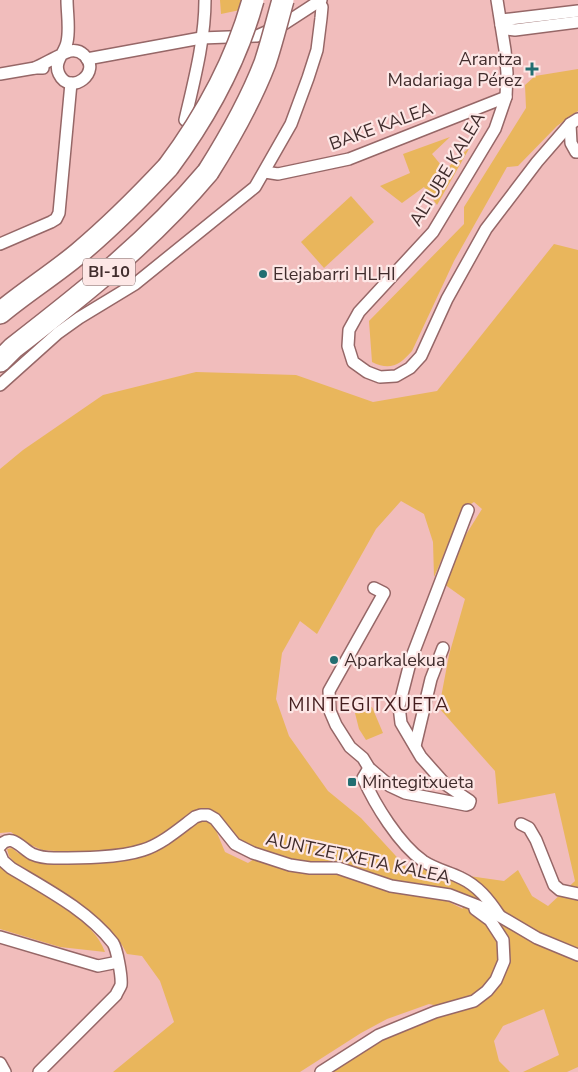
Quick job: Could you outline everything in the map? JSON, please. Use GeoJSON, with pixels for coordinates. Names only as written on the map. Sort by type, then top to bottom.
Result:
{"type":"FeatureCollection","features":[{"type":"Feature","properties":{"kind":"highway","name":"BI-10"},"geometry":{"type":"LineString","coordinates":[[0,313],[78,254],[108,228],[168,168],[193,133],[220,86],[239,45],[253,0]]}},
{"type":"Feature","properties":{"kind":"highway","name":"BI-10"},"geometry":{"type":"LineString","coordinates":[[0,361],[13,348],[109,273],[158,228],[208,172],[250,98],[265,63],[283,0]]}},
{"type":"Feature","properties":{"kind":"street"},"geometry":{"type":"LineString","coordinates":[[35,68],[62,55],[70,51],[75,51],[80,52],[87,58],[90,69],[88,74],[81,81],[70,83],[62,78],[57,68],[59,59],[62,55],[67,42],[67,0]]}},
{"type":"Feature","properties":{"kind":"street"},"geometry":{"type":"LineString","coordinates":[[185,120],[205,22],[205,0]]}},
{"type":"Feature","properties":{"kind":"street"},"geometry":{"type":"LineString","coordinates":[[497,0],[501,23],[507,29],[516,30],[578,22]]}},
{"type":"Feature","properties":{"kind":"street"},"geometry":{"type":"LineString","coordinates":[[0,385],[58,333],[135,284],[255,187],[291,124],[317,50],[322,7],[320,1],[284,24],[257,36],[201,38],[87,58]]}},
{"type":"Feature","properties":{"kind":"street"},"geometry":{"type":"LineString","coordinates":[[501,23],[578,11]]}},
{"type":"Feature","properties":{"kind":"street","name":"ALTUBE KALEA"},"geometry":{"type":"LineString","coordinates":[[501,23],[505,50],[506,97],[495,129],[433,232],[359,312],[349,330],[348,346],[353,362],[367,372],[380,377],[396,376],[410,368],[421,356],[447,299],[486,229],[537,162],[574,122]]}},
{"type":"Feature","properties":{"kind":"street"},"geometry":{"type":"LineString","coordinates":[[0,74],[35,68],[57,68]]}},
{"type":"Feature","properties":{"kind":"street"},"geometry":{"type":"LineString","coordinates":[[0,244],[51,222],[56,219],[59,213],[70,83]]}},
{"type":"Feature","properties":{"kind":"street","name":"BAKE KALEA"},"geometry":{"type":"LineString","coordinates":[[265,172],[278,174],[349,159],[506,97]]}},
{"type":"Feature","properties":{"kind":"street"},"geometry":{"type":"LineString","coordinates":[[574,122],[571,143],[576,152],[578,152]]}},
{"type":"Feature","properties":{"kind":"street"},"geometry":{"type":"LineString","coordinates":[[374,588],[384,593],[329,691],[330,710],[336,725],[350,747],[363,758],[369,768],[390,786],[405,793],[469,804],[470,801],[467,798],[459,795],[421,757],[401,723],[399,706],[410,659],[468,510]]}},
{"type":"Feature","properties":{"kind":"street"},"geometry":{"type":"LineString","coordinates":[[414,746],[431,679],[443,648]]}},
{"type":"Feature","properties":{"kind":"street"},"geometry":{"type":"LineString","coordinates":[[369,768],[363,778],[370,795],[388,823],[423,860],[471,884],[486,896],[500,917]]}},
{"type":"Feature","properties":{"kind":"street","name":"AUNTZETXETA KALEA"},"geometry":{"type":"LineString","coordinates":[[0,846],[6,840],[10,840],[31,853],[49,858],[131,854],[157,844],[195,818],[201,815],[208,815],[215,819],[235,844],[252,853],[290,865],[310,868],[338,868],[391,886],[450,895],[491,911],[537,938],[578,955]]}},
{"type":"Feature","properties":{"kind":"street"},"geometry":{"type":"LineString","coordinates":[[521,824],[529,828],[536,840],[554,885],[560,890],[578,894]]}},
{"type":"Feature","properties":{"kind":"street"},"geometry":{"type":"LineString","coordinates":[[0,854],[3,861],[11,868],[70,904],[94,924],[114,945],[118,962],[121,984],[116,995],[39,1072]]}},
{"type":"Feature","properties":{"kind":"street"},"geometry":{"type":"LineString","coordinates":[[321,1072],[379,1035],[435,1012],[474,1001],[487,991],[496,980],[504,961],[503,940],[490,920],[464,900]]}},
{"type":"Feature","properties":{"kind":"street"},"geometry":{"type":"LineString","coordinates":[[0,937],[98,966],[118,962]]}},
{"type":"Feature","properties":{"kind":"street"},"geometry":{"type":"LineString","coordinates":[[0,1064],[5,1072]]}},
{"type":"Feature","properties":{"kind":"shaded area"},"geometry":{"type":"Polygon","coordinates":[[[220,0],[242,0],[240,10],[221,14],[220,0]]]}},
{"type":"Feature","properties":{"kind":"shaded area"},"geometry":{"type":"Polygon","coordinates":[[[578,69],[578,111],[557,126],[518,166],[507,167],[454,261],[412,351],[403,360],[394,365],[384,366],[372,362],[369,321],[464,224],[464,207],[526,108],[525,85],[535,76],[578,69]]]}},
{"type":"Feature","properties":{"kind":"shaded area"},"geometry":{"type":"Polygon","coordinates":[[[450,137],[432,154],[445,170],[470,147],[437,205],[424,187],[402,203],[380,186],[410,173],[403,154],[450,137]]]}},
{"type":"Feature","properties":{"kind":"shaded area"},"geometry":{"type":"Polygon","coordinates":[[[351,196],[374,222],[324,268],[301,242],[351,196]]]}},
{"type":"Feature","properties":{"kind":"shaded area"},"geometry":{"type":"Polygon","coordinates":[[[554,244],[578,250],[578,1067],[567,1072],[523,1072],[559,1055],[544,1009],[503,1026],[494,1041],[499,1061],[510,1072],[329,1072],[365,1047],[448,1008],[429,1004],[387,1019],[361,1033],[300,1072],[113,1072],[174,1022],[160,981],[142,956],[127,954],[122,945],[111,935],[14,862],[9,856],[7,849],[12,848],[30,859],[129,858],[199,821],[208,821],[215,828],[225,852],[248,863],[254,859],[339,873],[441,898],[463,909],[456,894],[433,886],[408,884],[309,864],[256,850],[239,840],[208,810],[134,849],[85,853],[42,850],[24,842],[11,832],[0,833],[0,469],[23,450],[103,395],[196,372],[296,375],[373,402],[437,391],[554,244]],[[401,501],[376,529],[317,634],[300,621],[282,653],[276,699],[289,736],[328,791],[361,818],[406,867],[504,881],[518,870],[532,896],[548,906],[575,881],[555,793],[498,804],[495,771],[439,708],[449,655],[465,599],[444,584],[460,544],[482,509],[474,502],[463,514],[434,577],[433,542],[424,514],[401,501]]]}},
{"type":"Feature","properties":{"kind":"shaded area"},"geometry":{"type":"Polygon","coordinates":[[[372,707],[383,733],[366,740],[359,729],[355,713],[372,707]]]}},
{"type":"Feature","properties":{"kind":"shaded area"},"geometry":{"type":"Polygon","coordinates":[[[0,865],[43,891],[75,914],[99,939],[105,952],[60,947],[0,929],[0,865]]]}},
{"type":"Feature","properties":{"kind":"place","name":"Arantza Madariaga Pérez"},"geometry":{"type":"Point","coordinates":[532,69]}},
{"type":"Feature","properties":{"kind":"place","name":"Elejabarri HLHI"},"geometry":{"type":"Point","coordinates":[263,274]}},
{"type":"Feature","properties":{"kind":"place","name":"Aparkalekua"},"geometry":{"type":"Point","coordinates":[334,660]}},
{"type":"Feature","properties":{"kind":"place","name":"Mintegitxueta"},"geometry":{"type":"Point","coordinates":[352,782]}},
{"type":"Feature","properties":{"kind":"district","name":"MINTEGITXUETA"},"geometry":{"type":"Point","coordinates":[369,705]}}]}
